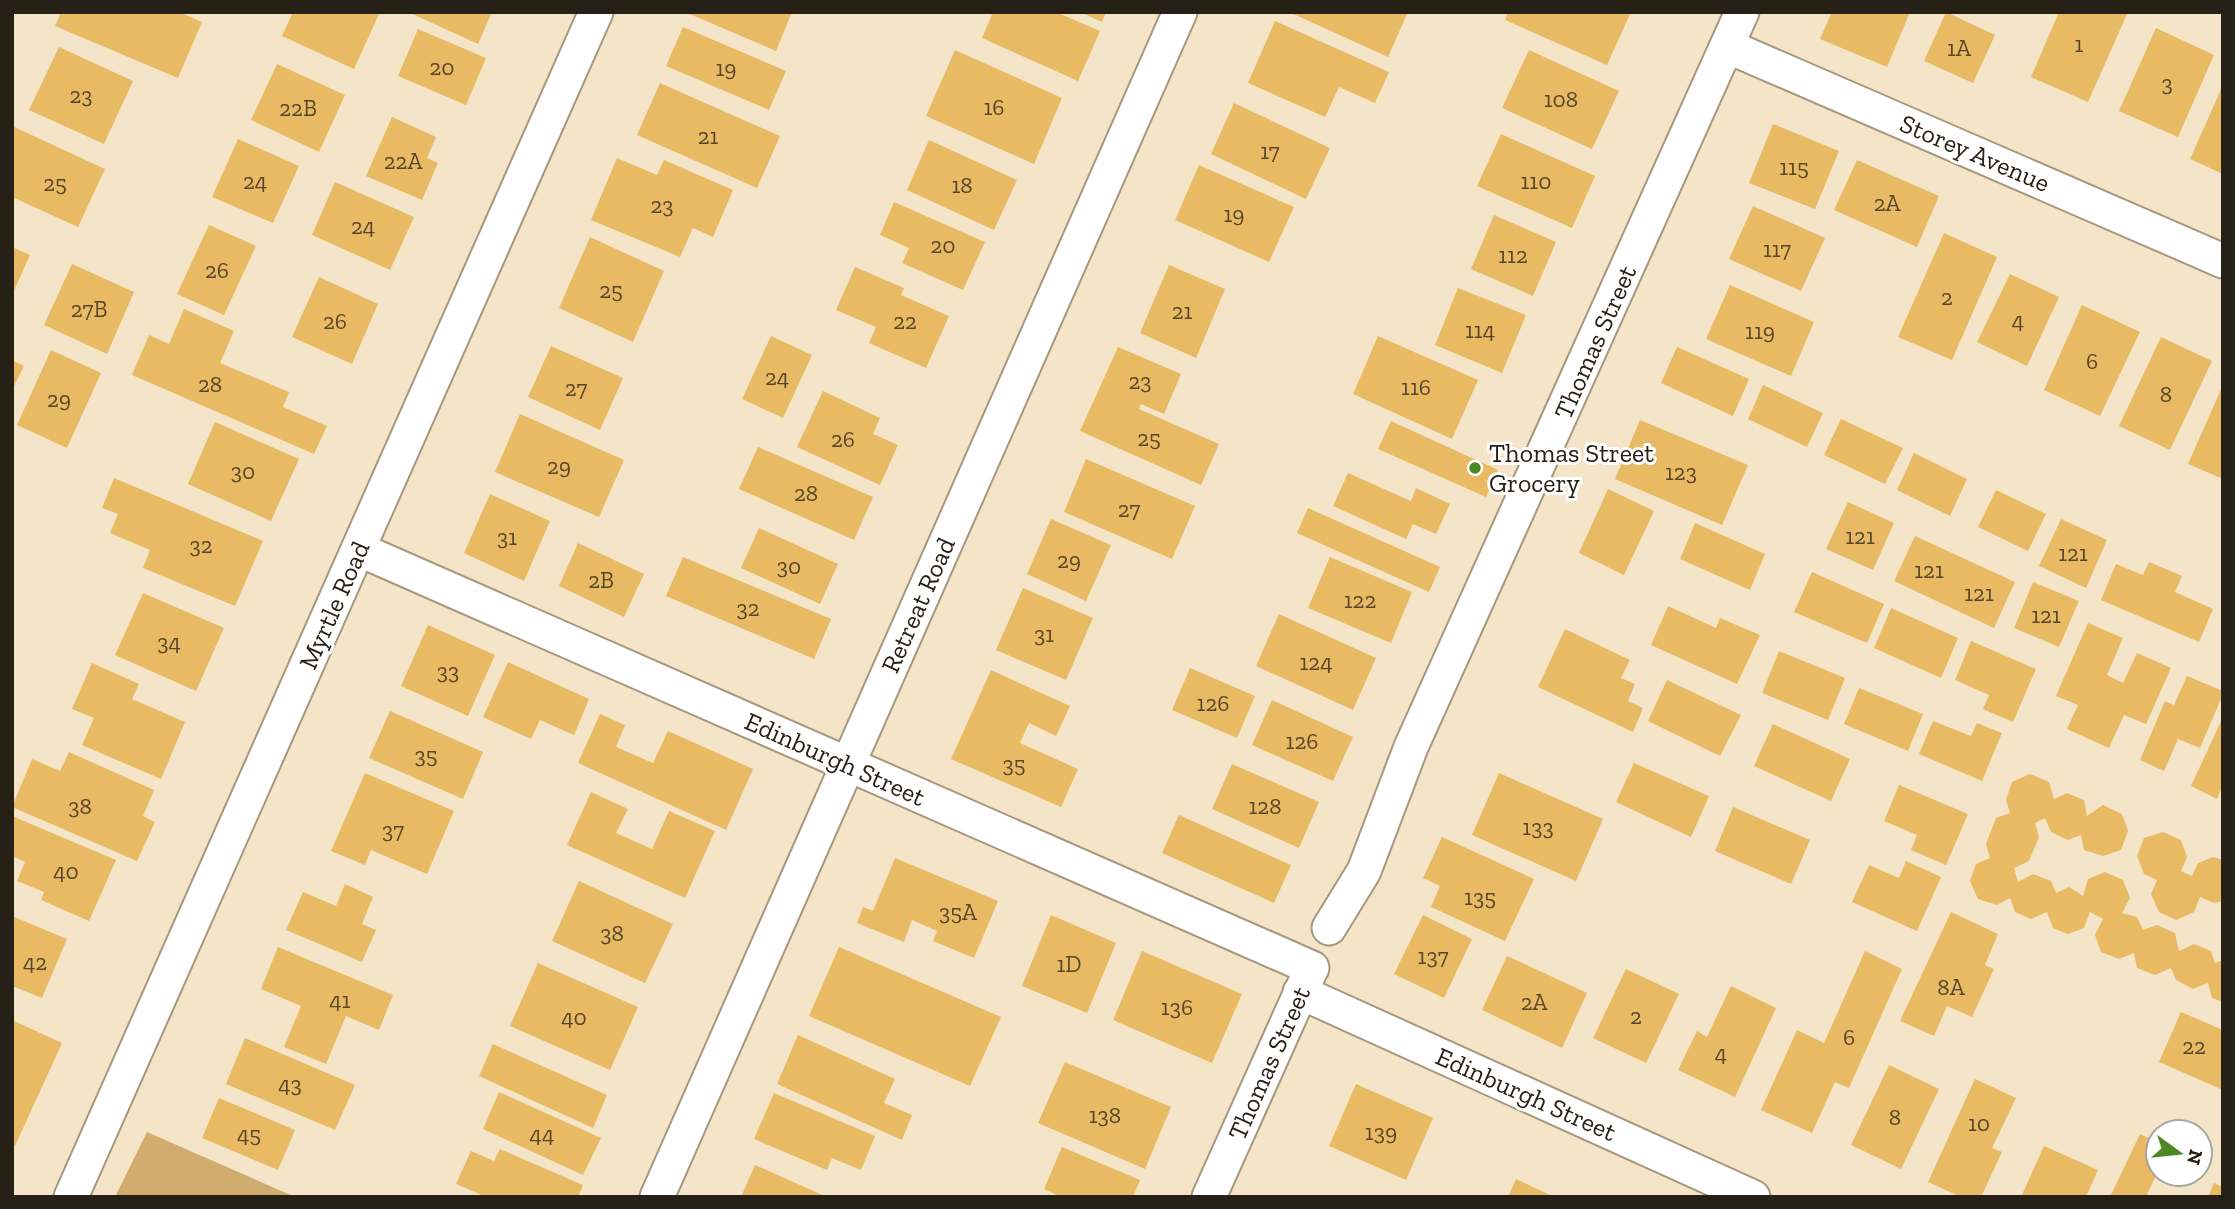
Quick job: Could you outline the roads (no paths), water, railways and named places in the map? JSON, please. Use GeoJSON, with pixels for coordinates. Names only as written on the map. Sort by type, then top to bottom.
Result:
{"type":"FeatureCollection","features":[{"type":"Feature","properties":{"kind":"street","name":"Myrtle Road"},"geometry":{"type":"LineString","coordinates":[[71,1197],[596,12]]}},
{"type":"Feature","properties":{"kind":"street","name":"Retreat Road"},"geometry":{"type":"LineString","coordinates":[[657,1197],[1180,12]]}},
{"type":"Feature","properties":{"kind":"street","name":"Thomas Street"},"geometry":{"type":"LineString","coordinates":[[1209,1197],[1329,928],[1354,848],[1370,814],[1411,747],[1742,12]]}},
{"type":"Feature","properties":{"kind":"street","name":"Storey Avenue"},"geometry":{"type":"LineString","coordinates":[[1727,46],[2223,261]]}},
{"type":"Feature","properties":{"kind":"street","name":"Edinburgh Street"},"geometry":{"type":"LineString","coordinates":[[358,549],[848,764],[1306,980],[1753,1197]]}},
{"type":"Feature","properties":{"kind":"place","name":"Thomas Street Grocery"},"geometry":{"type":"Point","coordinates":[1475,468]}}]}
